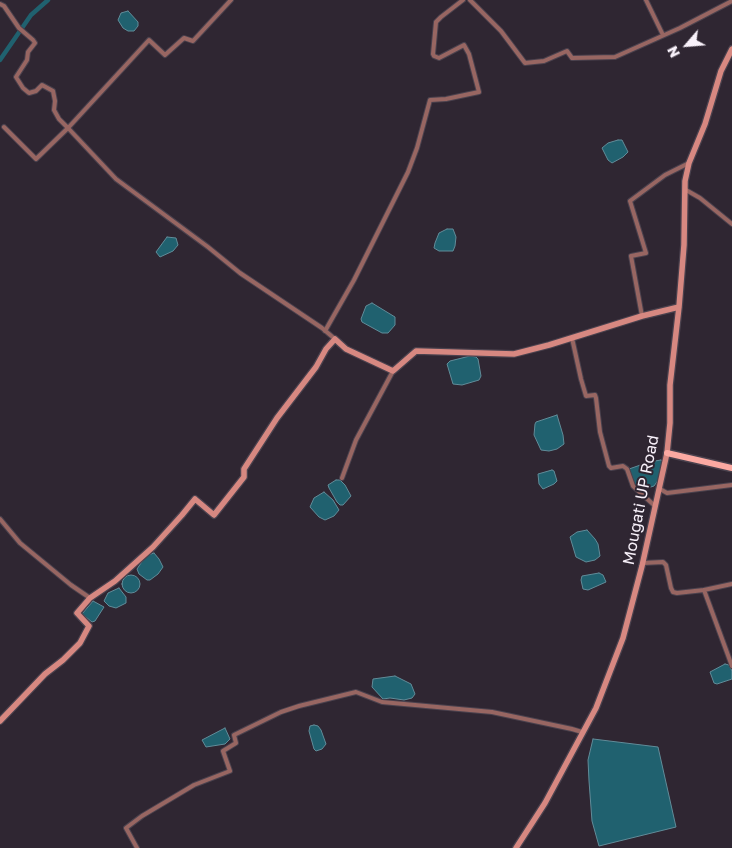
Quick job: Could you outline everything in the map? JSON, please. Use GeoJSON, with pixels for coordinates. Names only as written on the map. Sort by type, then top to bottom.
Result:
{"type":"FeatureCollection","features":[{"type":"Feature","properties":{"kind":"main road"},"geometry":{"type":"LineString","coordinates":[[667,454],[732,468]]}},
{"type":"Feature","properties":{"kind":"street"},"geometry":{"type":"LineString","coordinates":[[4,127],[36,159],[68,128],[149,40],[165,55],[184,38],[193,40],[231,0]]}},
{"type":"Feature","properties":{"kind":"street"},"geometry":{"type":"LineString","coordinates":[[325,330],[354,280],[408,172],[417,148],[430,100],[446,99],[479,92],[464,46],[439,58],[433,54],[436,22],[463,0]]}},
{"type":"Feature","properties":{"kind":"street"},"geometry":{"type":"LineString","coordinates":[[470,0],[501,31],[525,63],[544,61],[566,51],[572,58],[615,57],[732,1]]}},
{"type":"Feature","properties":{"kind":"street"},"geometry":{"type":"LineString","coordinates":[[646,0],[663,35]]}},
{"type":"Feature","properties":{"kind":"street"},"geometry":{"type":"LineString","coordinates":[[0,4],[4,6],[19,28],[35,43],[28,52],[27,60],[16,77],[23,88],[28,93],[36,91],[42,85],[54,91],[56,101],[54,110],[59,119],[116,179],[240,273],[325,330],[346,349],[393,371]]}},
{"type":"Feature","properties":{"kind":"street","name":"Mougati UP Road"},"geometry":{"type":"LineString","coordinates":[[516,848],[545,803],[596,708],[623,638],[643,562],[667,454],[670,423],[670,385],[679,307],[685,181],[689,163],[705,124],[720,71],[732,49]]}},
{"type":"Feature","properties":{"kind":"street"},"geometry":{"type":"LineString","coordinates":[[642,316],[631,256],[646,253],[630,201],[666,175],[689,163]]}},
{"type":"Feature","properties":{"kind":"street"},"geometry":{"type":"LineString","coordinates":[[686,190],[730,219],[732,224]]}},
{"type":"Feature","properties":{"kind":"street"},"geometry":{"type":"LineString","coordinates":[[342,478],[356,440],[393,371],[416,351],[514,354],[679,307]]}},
{"type":"Feature","properties":{"kind":"street"},"geometry":{"type":"LineString","coordinates":[[572,338],[586,396],[595,396],[596,398],[600,432],[609,466],[611,468],[623,466],[627,468],[633,486],[655,506]]}},
{"type":"Feature","properties":{"kind":"street"},"geometry":{"type":"LineString","coordinates":[[0,720],[45,674],[80,643],[88,626],[77,612],[90,598],[115,581],[153,547],[195,499],[214,514],[244,477],[244,469],[277,418],[316,367],[326,349],[336,339]]}},
{"type":"Feature","properties":{"kind":"street"},"geometry":{"type":"LineString","coordinates":[[660,489],[667,493],[732,485]]}},
{"type":"Feature","properties":{"kind":"street"},"geometry":{"type":"LineString","coordinates":[[0,519],[20,543],[71,585],[90,598]]}},
{"type":"Feature","properties":{"kind":"street"},"geometry":{"type":"LineString","coordinates":[[643,562],[663,562],[666,565],[673,592],[677,593],[732,584]]}},
{"type":"Feature","properties":{"kind":"street"},"geometry":{"type":"LineString","coordinates":[[704,590],[732,666]]}},
{"type":"Feature","properties":{"kind":"street"},"geometry":{"type":"LineString","coordinates":[[137,848],[126,828],[142,816],[194,785],[230,772],[223,751],[236,743],[234,735],[281,712],[299,706],[356,692],[382,702],[492,712],[572,728],[582,732]]}},
{"type":"Feature","properties":{"kind":"water"},"geometry":{"type":"Polygon","coordinates":[[[128,11],[138,22],[138,26],[134,31],[128,31],[123,28],[118,20],[121,13],[128,11]]]}},
{"type":"Feature","properties":{"kind":"water"},"geometry":{"type":"Polygon","coordinates":[[[622,140],[628,152],[612,163],[608,160],[602,148],[608,143],[622,140]]]}},
{"type":"Feature","properties":{"kind":"water"},"geometry":{"type":"Polygon","coordinates":[[[447,229],[453,229],[456,237],[455,246],[453,251],[439,251],[434,248],[435,243],[439,233],[447,229]]]}},
{"type":"Feature","properties":{"kind":"water"},"geometry":{"type":"Polygon","coordinates":[[[167,237],[176,238],[178,245],[173,251],[160,257],[156,252],[167,237]]]}},
{"type":"Feature","properties":{"kind":"water"},"geometry":{"type":"Polygon","coordinates":[[[372,303],[395,317],[395,325],[388,333],[382,333],[362,322],[361,319],[366,306],[372,303]]]}},
{"type":"Feature","properties":{"kind":"water"},"geometry":{"type":"Polygon","coordinates":[[[470,356],[478,359],[481,376],[479,380],[462,385],[453,384],[447,364],[450,361],[470,356]]]}},
{"type":"Feature","properties":{"kind":"water"},"geometry":{"type":"Polygon","coordinates":[[[557,415],[564,444],[557,449],[541,450],[534,435],[535,424],[557,415]]]}},
{"type":"Feature","properties":{"kind":"water"},"geometry":{"type":"Polygon","coordinates":[[[661,460],[663,462],[659,479],[654,486],[641,490],[634,486],[629,469],[661,460]]]}},
{"type":"Feature","properties":{"kind":"water"},"geometry":{"type":"Polygon","coordinates":[[[552,470],[557,481],[543,489],[539,484],[538,474],[552,470]]]}},
{"type":"Feature","properties":{"kind":"water"},"geometry":{"type":"Polygon","coordinates":[[[336,480],[340,480],[345,485],[351,496],[343,505],[337,502],[328,485],[336,480]]]}},
{"type":"Feature","properties":{"kind":"water"},"geometry":{"type":"Polygon","coordinates":[[[324,492],[333,500],[339,510],[334,516],[325,520],[319,517],[310,507],[314,498],[324,492]]]}},
{"type":"Feature","properties":{"kind":"water"},"geometry":{"type":"Polygon","coordinates":[[[587,530],[598,544],[600,556],[595,560],[586,562],[576,557],[570,537],[577,532],[587,530]]]}},
{"type":"Feature","properties":{"kind":"water"},"geometry":{"type":"Polygon","coordinates":[[[154,553],[163,567],[158,574],[147,580],[139,574],[137,569],[148,555],[154,553]]]}},
{"type":"Feature","properties":{"kind":"water"},"geometry":{"type":"Polygon","coordinates":[[[599,573],[603,575],[606,582],[588,590],[583,589],[582,576],[599,573]]]}},
{"type":"Feature","properties":{"kind":"water"},"geometry":{"type":"Polygon","coordinates":[[[131,575],[137,578],[140,584],[137,590],[131,593],[125,590],[122,584],[125,578],[131,575]]]}},
{"type":"Feature","properties":{"kind":"water"},"geometry":{"type":"Polygon","coordinates":[[[119,588],[126,597],[126,603],[116,608],[109,606],[104,601],[108,593],[119,588]]]}},
{"type":"Feature","properties":{"kind":"water"},"geometry":{"type":"Polygon","coordinates":[[[93,601],[104,607],[95,621],[92,622],[82,614],[93,601]]]}},
{"type":"Feature","properties":{"kind":"water"},"geometry":{"type":"Polygon","coordinates":[[[725,664],[729,665],[732,671],[732,679],[717,684],[714,683],[710,672],[725,664]]]}},
{"type":"Feature","properties":{"kind":"water"},"geometry":{"type":"Polygon","coordinates":[[[395,676],[411,684],[415,694],[412,698],[404,700],[383,699],[372,687],[373,679],[395,676]]]}},
{"type":"Feature","properties":{"kind":"water"},"geometry":{"type":"Polygon","coordinates":[[[310,726],[318,726],[321,730],[326,744],[322,749],[316,751],[309,731],[310,726]]]}},
{"type":"Feature","properties":{"kind":"water"},"geometry":{"type":"Polygon","coordinates":[[[225,728],[230,739],[225,744],[206,747],[202,740],[225,728]]]}},
{"type":"Feature","properties":{"kind":"water"},"geometry":{"type":"Polygon","coordinates":[[[593,739],[658,747],[676,827],[599,846],[592,821],[589,781],[588,760],[593,739]]]}},
{"type":"Feature","properties":{"kind":"waterway"},"geometry":{"type":"LineString","coordinates":[[0,60],[31,15],[48,0]]}}]}
